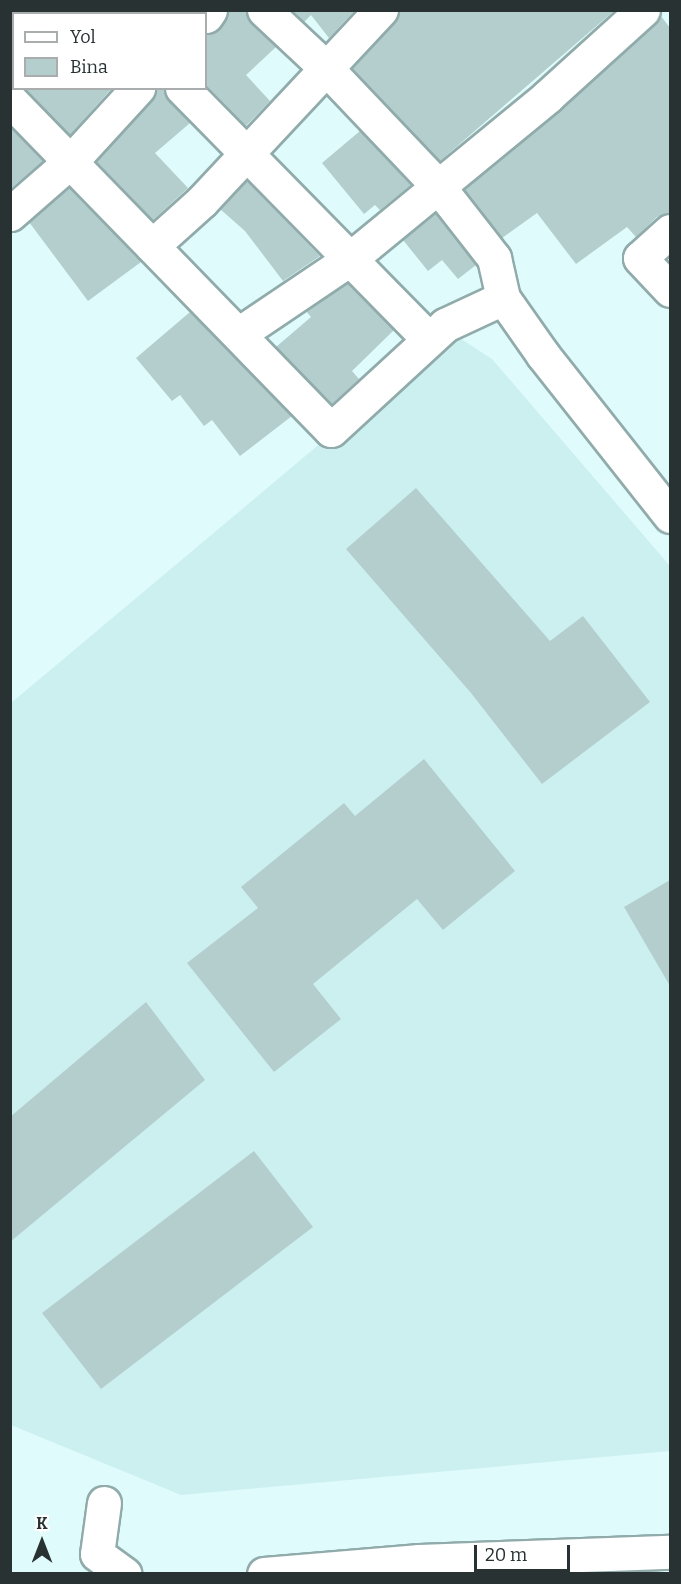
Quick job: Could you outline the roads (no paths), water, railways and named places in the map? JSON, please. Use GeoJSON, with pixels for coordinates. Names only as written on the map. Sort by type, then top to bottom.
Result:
{"type":"FeatureCollection","features":[{"type":"Feature","properties":{"kind":"street"},"geometry":{"type":"LineString","coordinates":[[264,10],[325,67],[437,185],[494,258],[503,298],[543,355],[670,516]]}},
{"type":"Feature","properties":{"kind":"street"},"geometry":{"type":"LineString","coordinates":[[152,246],[202,201],[325,67],[381,10]]}},
{"type":"Feature","properties":{"kind":"street"},"geometry":{"type":"LineString","coordinates":[[240,333],[351,258],[548,96],[643,10]]}},
{"type":"Feature","properties":{"kind":"street"},"geometry":{"type":"LineString","coordinates":[[10,214],[72,160],[136,90]]}},
{"type":"Feature","properties":{"kind":"street"},"geometry":{"type":"LineString","coordinates":[[184,90],[244,154],[296,200],[429,339]]}},
{"type":"Feature","properties":{"kind":"street"},"geometry":{"type":"LineString","coordinates":[[10,100],[72,160],[152,246],[240,333],[331,430],[445,325],[503,298]]}},
{"type":"Feature","properties":{"kind":"street"},"geometry":{"type":"LineString","coordinates":[[670,231],[640,258],[670,290]]}},
{"type":"Feature","properties":{"kind":"street"},"geometry":{"type":"LineString","coordinates":[[104,1503],[97,1554],[125,1574]]}},
{"type":"Feature","properties":{"kind":"street"},"geometry":{"type":"LineString","coordinates":[[264,1574],[418,1561],[670,1552]]}}]}
